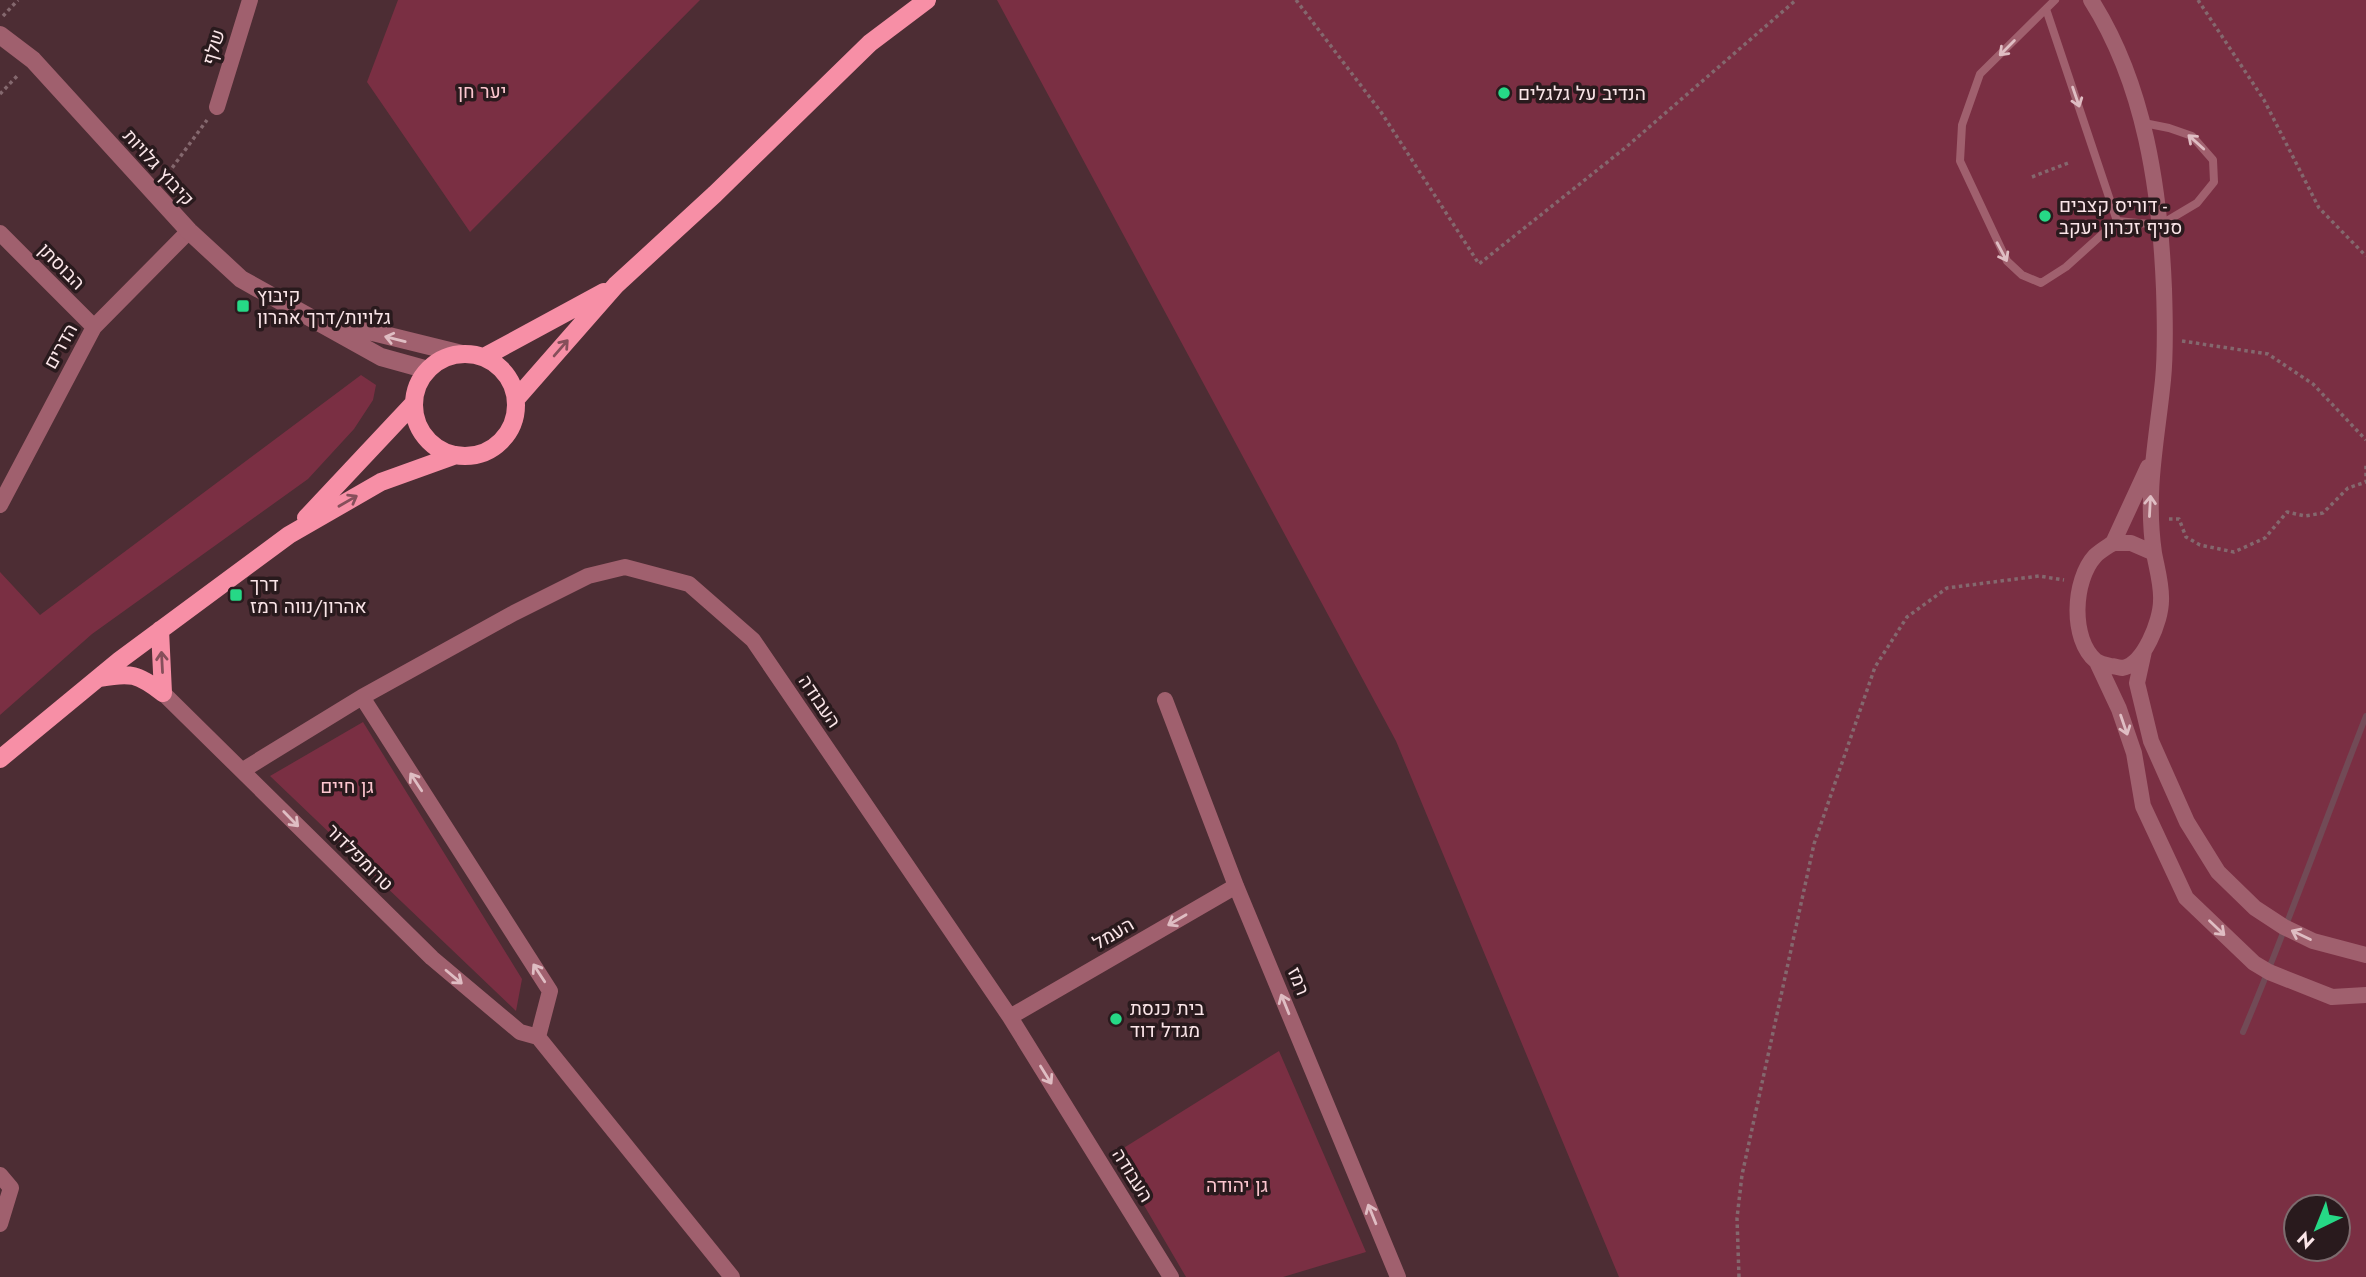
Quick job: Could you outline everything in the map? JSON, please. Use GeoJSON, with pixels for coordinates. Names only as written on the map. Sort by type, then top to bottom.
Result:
{"type":"FeatureCollection","features":[{"type":"Feature","properties":{"kind":"main road"},"geometry":{"type":"LineString","coordinates":[[516,399],[616,285],[715,194],[870,43],[927,0]]}},
{"type":"Feature","properties":{"kind":"main road"},"geometry":{"type":"LineString","coordinates":[[484,358],[616,285]]}},
{"type":"Feature","properties":{"kind":"main road"},"geometry":{"type":"LineString","coordinates":[[289,535],[414,403],[421,380],[428,370],[443,359],[462,354],[484,358],[496,364],[513,386],[516,413],[505,437],[495,446],[470,456],[456,455],[435,445],[426,437],[419,427],[414,403]]}},
{"type":"Feature","properties":{"kind":"main road"},"geometry":{"type":"LineString","coordinates":[[0,759],[160,630],[289,535],[381,482],[456,455]]}},
{"type":"Feature","properties":{"kind":"main road"},"geometry":{"type":"LineString","coordinates":[[160,630],[163,693]]}},
{"type":"Feature","properties":{"kind":"main road"},"geometry":{"type":"LineString","coordinates":[[97,679],[124,673],[145,680],[163,693]]}},
{"type":"Feature","properties":{"kind":"street","name":"שלף"},"geometry":{"type":"LineString","coordinates":[[216,107],[250,0]]}},
{"type":"Feature","properties":{"kind":"street"},"geometry":{"type":"LineString","coordinates":[[2091,0],[2110,29],[2144,123],[2160,225],[2165,338],[2163,378],[2152,458],[2149,519],[2161,602],[2137,683],[2151,741],[2187,822],[2218,872],[2255,908],[2284,927],[2313,941],[2366,955]]}},
{"type":"Feature","properties":{"kind":"street","name":"קיבוץ גלויות"},"geometry":{"type":"LineString","coordinates":[[0,35],[33,60],[189,231],[241,279],[381,357],[428,370]]}},
{"type":"Feature","properties":{"kind":"street","name":"הדרים"},"geometry":{"type":"LineString","coordinates":[[0,503],[94,327],[189,231]]}},
{"type":"Feature","properties":{"kind":"street","name":"הבוסתן"},"geometry":{"type":"LineString","coordinates":[[0,233],[94,327]]}},
{"type":"Feature","properties":{"kind":"street","name":"קיבוץ גלויות"},"geometry":{"type":"LineString","coordinates":[[299,312],[351,328],[462,354]]}},
{"type":"Feature","properties":{"kind":"street"},"geometry":{"type":"LineString","coordinates":[[2152,458],[2113,543],[2095,557],[2081,582],[2078,596],[2078,623],[2084,644],[2098,662],[2119,709],[2134,753],[2143,806],[2186,898],[2254,963],[2269,972],[2332,997],[2366,995]]}},
{"type":"Feature","properties":{"kind":"street"},"geometry":{"type":"LineString","coordinates":[[2113,543],[2131,543],[2154,553]]}},
{"type":"Feature","properties":{"kind":"street","name":"העבודה"},"geometry":{"type":"LineString","coordinates":[[243,770],[362,697],[514,613],[588,576],[625,567],[690,584],[753,640],[1010,1017],[1171,1277]]}},
{"type":"Feature","properties":{"kind":"street"},"geometry":{"type":"LineString","coordinates":[[2098,662],[2121,668],[2144,652]]}},
{"type":"Feature","properties":{"kind":"street","name":"טרומפלדור"},"geometry":{"type":"LineString","coordinates":[[163,693],[432,958],[520,1032],[538,1037],[733,1277]]}},
{"type":"Feature","properties":{"kind":"street"},"geometry":{"type":"LineString","coordinates":[[362,697],[550,991],[538,1037]]}},
{"type":"Feature","properties":{"kind":"street","name":"רמז"},"geometry":{"type":"LineString","coordinates":[[1165,700],[1236,886],[1398,1277]]}},
{"type":"Feature","properties":{"kind":"street","name":"העמל"},"geometry":{"type":"LineString","coordinates":[[1010,1017],[1236,886]]}},
{"type":"Feature","properties":{"kind":"street"},"geometry":{"type":"LineString","coordinates":[[0,1175],[12,1188],[0,1224]]}},
{"type":"Feature","properties":{"kind":"lane"},"geometry":{"type":"LineString","coordinates":[[2055,0],[1980,74],[1962,125],[1960,161],[2007,261],[2022,275],[2041,283],[2066,267],[2118,221],[2160,225],[2197,203],[2214,181],[2213,160],[2192,136],[2144,123]]}},
{"type":"Feature","properties":{"kind":"lane"},"geometry":{"type":"LineString","coordinates":[[2046,9],[2118,221]]}},
{"type":"Feature","properties":{"kind":"path"},"geometry":{"type":"LineString","coordinates":[[0,19],[18,0]]}},
{"type":"Feature","properties":{"kind":"path"},"geometry":{"type":"LineString","coordinates":[[1296,0],[1381,112],[1479,264],[1625,148],[1796,0]]}},
{"type":"Feature","properties":{"kind":"path"},"geometry":{"type":"LineString","coordinates":[[2197,0],[2264,100],[2319,208],[2366,256]]}},
{"type":"Feature","properties":{"kind":"path"},"geometry":{"type":"LineString","coordinates":[[0,94],[33,60]]}},
{"type":"Feature","properties":{"kind":"path"},"geometry":{"type":"LineString","coordinates":[[155,192],[216,107]]}},
{"type":"Feature","properties":{"kind":"path"},"geometry":{"type":"LineString","coordinates":[[2032,177],[2068,163]]}},
{"type":"Feature","properties":{"kind":"path"},"geometry":{"type":"LineString","coordinates":[[2165,338],[2268,354],[2313,384],[2366,440]]}},
{"type":"Feature","properties":{"kind":"path"},"geometry":{"type":"LineString","coordinates":[[2149,519],[2179,519],[2186,537],[2200,545],[2234,552],[2265,538],[2287,512],[2305,516],[2323,513],[2348,488],[2366,482],[2366,464]]}},
{"type":"Feature","properties":{"kind":"path"},"geometry":{"type":"LineString","coordinates":[[1739,1277],[1737,1218],[1742,1175],[1811,857],[1875,667],[1907,618],[1947,587],[2039,576],[2081,582]]}},
{"type":"Feature","properties":{"kind":"green space","name":"יער חן"},"geometry":{"type":"Polygon","coordinates":[[[398,0],[700,0],[470,232],[367,82],[398,0]]]}},
{"type":"Feature","properties":{"kind":"green space"},"geometry":{"type":"Polygon","coordinates":[[[997,0],[2366,0],[2366,1277],[1619,1277],[1396,741],[997,0]]]}},
{"type":"Feature","properties":{"kind":"green space"},"geometry":{"type":"Polygon","coordinates":[[[361,375],[376,385],[373,400],[354,429],[308,479],[92,634],[0,715],[0,572],[40,615],[361,375]]]}},
{"type":"Feature","properties":{"kind":"green space","name":"גן חיים"},"geometry":{"type":"Polygon","coordinates":[[[363,722],[522,979],[516,1011],[270,776],[363,722]]]}},
{"type":"Feature","properties":{"kind":"green space","name":"גן יהודה"},"geometry":{"type":"Polygon","coordinates":[[[1279,1051],[1366,1252],[1283,1277],[1186,1277],[1114,1154],[1279,1051]]]}},
{"type":"Feature","properties":{"kind":"waterway"},"geometry":{"type":"LineString","coordinates":[[2243,1032],[2366,716]]}},
{"type":"Feature","properties":{"kind":"place","name":"הנדיב על גלגלים"},"geometry":{"type":"Point","coordinates":[1504,93]}},
{"type":"Feature","properties":{"kind":"place","name":"דוריס קצבים - סניף זכרון יעקב"},"geometry":{"type":"Point","coordinates":[2045,216]}},
{"type":"Feature","properties":{"kind":"place","name":"קיבוץ גלויות/דרך אהרון"},"geometry":{"type":"Point","coordinates":[243,306]}},
{"type":"Feature","properties":{"kind":"place","name":"דרך אהרון/נווה רמז"},"geometry":{"type":"Point","coordinates":[236,595]}},
{"type":"Feature","properties":{"kind":"place","name":"בית כנסת מגדל דוד"},"geometry":{"type":"Point","coordinates":[1116,1019]}}]}
